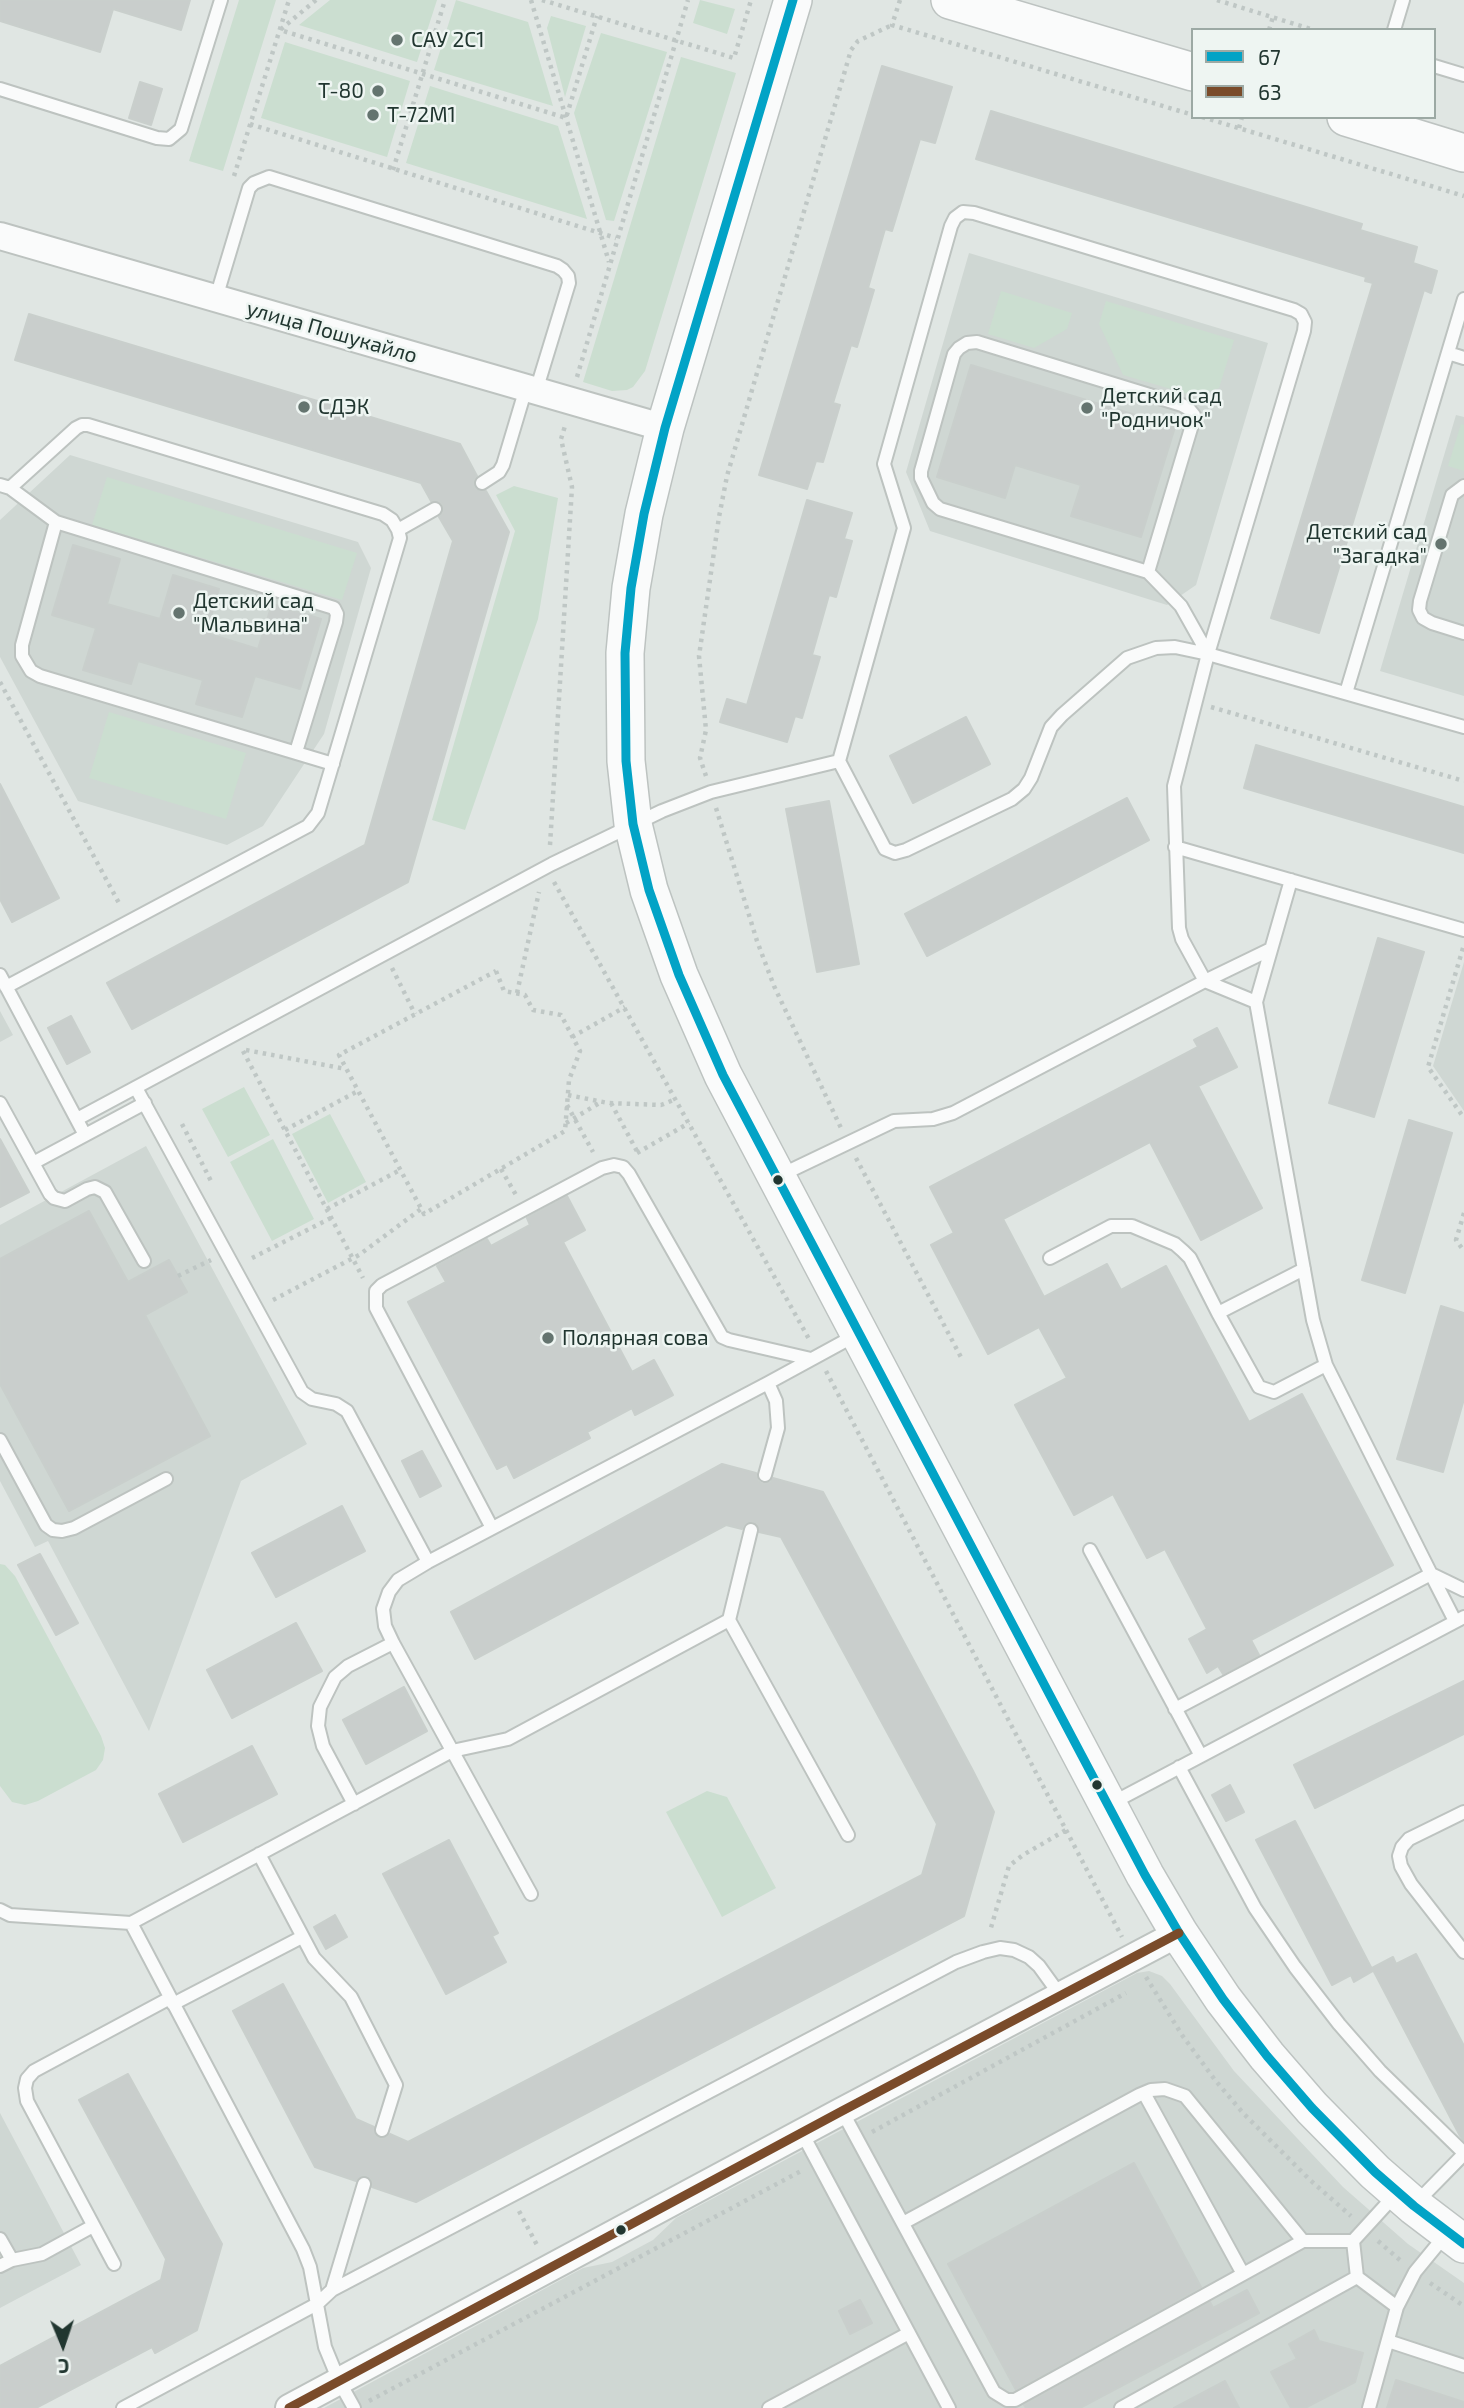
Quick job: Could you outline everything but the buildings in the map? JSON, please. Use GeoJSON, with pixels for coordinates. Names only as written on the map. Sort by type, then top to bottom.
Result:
{"type":"FeatureCollection","features":[{"type":"Feature","properties":{"kind":"street"},"geometry":{"type":"LineString","coordinates":[[793,0],[665,428],[644,514],[631,588],[625,653],[626,761],[633,824],[653,900],[679,975],[723,1075],[1145,1875],[1223,1999],[1267,2056],[1343,2141],[1406,2198],[1456,2238]]}},
{"type":"Feature","properties":{"kind":"street"},"geometry":{"type":"LineString","coordinates":[[950,0],[1191,71]]}},
{"type":"Feature","properties":{"kind":"street"},"geometry":{"type":"LineString","coordinates":[[1360,119],[1464,153]]}},
{"type":"Feature","properties":{"kind":"street","name":"улица Пошукайло"},"geometry":{"type":"LineString","coordinates":[[0,236],[665,428]]}},
{"type":"Feature","properties":{"kind":"street"},"geometry":{"type":"LineString","coordinates":[[289,2408],[1180,1933]]}},
{"type":"Feature","properties":{"kind":"lane"},"geometry":{"type":"LineString","coordinates":[[0,89],[157,138],[169,139],[181,129],[221,0]]}},
{"type":"Feature","properties":{"kind":"lane"},"geometry":{"type":"LineString","coordinates":[[1395,28],[1403,0]]}},
{"type":"Feature","properties":{"kind":"lane"},"geometry":{"type":"LineString","coordinates":[[1436,67],[1464,75]]}},
{"type":"Feature","properties":{"kind":"lane"},"geometry":{"type":"LineString","coordinates":[[216,298],[249,188],[269,177],[563,270],[569,283],[503,466],[482,484]]}},
{"type":"Feature","properties":{"kind":"lane"},"geometry":{"type":"LineString","coordinates":[[1256,1002],[1205,981],[1180,934],[1173,802],[1177,770],[1209,654],[1304,331],[1305,322],[1301,314],[1294,310],[974,213],[963,212],[955,218],[884,464],[904,528],[839,761],[885,849],[895,853],[906,850],[1012,799],[1024,789],[1031,778],[1051,727],[1062,715],[1127,658],[1156,648],[1175,647],[1209,654],[1464,727]]}},
{"type":"Feature","properties":{"kind":"lane"},"geometry":{"type":"LineString","coordinates":[[1346,692],[1464,299]]}},
{"type":"Feature","properties":{"kind":"lane"},"geometry":{"type":"LineString","coordinates":[[1148,572],[1192,425],[1194,415],[1189,409],[976,342],[959,348],[954,354],[921,471],[921,478],[933,503],[940,509],[1148,572],[1181,606],[1209,654]]}},
{"type":"Feature","properties":{"kind":"lane"},"geometry":{"type":"LineString","coordinates":[[1448,353],[1464,358]]}},
{"type":"Feature","properties":{"kind":"lane"},"geometry":{"type":"LineString","coordinates":[[85,1135],[3,981],[128,922],[308,826],[318,813],[333,764],[399,546],[398,530],[392,520],[383,514],[88,425],[76,428],[5,486],[57,523],[334,608],[337,614],[336,622],[296,752]]}},
{"type":"Feature","properties":{"kind":"lane"},"geometry":{"type":"LineString","coordinates":[[1464,486],[1452,495],[1419,610],[1423,618],[1432,623],[1464,633]]}},
{"type":"Feature","properties":{"kind":"lane"},"geometry":{"type":"LineString","coordinates":[[398,530],[435,509]]}},
{"type":"Feature","properties":{"kind":"lane"},"geometry":{"type":"LineString","coordinates":[[57,523],[22,645],[22,656],[31,671],[40,676],[333,764]]}},
{"type":"Feature","properties":{"kind":"lane"},"geometry":{"type":"LineString","coordinates":[[77,1119],[552,864],[633,824],[711,792],[839,761]]}},
{"type":"Feature","properties":{"kind":"lane"},"geometry":{"type":"LineString","coordinates":[[1175,847],[1464,930]]}},
{"type":"Feature","properties":{"kind":"lane"},"geometry":{"type":"LineString","coordinates":[[1108,1805],[1460,1619],[1431,1574],[1326,1365],[1313,1320],[1256,1002],[1291,880]]}},
{"type":"Feature","properties":{"kind":"lane"},"geometry":{"type":"LineString","coordinates":[[776,1178],[894,1121],[933,1119],[953,1114],[1205,981],[1271,950]]}},
{"type":"Feature","properties":{"kind":"lane"},"geometry":{"type":"LineString","coordinates":[[136,1088],[302,1392],[312,1399],[337,1404],[347,1411],[428,1562]]}},
{"type":"Feature","properties":{"kind":"lane"},"geometry":{"type":"LineString","coordinates":[[0,1103],[50,1194],[60,1201],[65,1201],[95,1188],[105,1192],[144,1261]]}},
{"type":"Feature","properties":{"kind":"lane"},"geometry":{"type":"LineString","coordinates":[[33,1163],[145,1103]]}},
{"type":"Feature","properties":{"kind":"lane"},"geometry":{"type":"LineString","coordinates":[[492,1528],[376,1308],[376,1291],[382,1285],[608,1167],[623,1167],[722,1337],[814,1357]]}},
{"type":"Feature","properties":{"kind":"lane"},"geometry":{"type":"LineString","coordinates":[[1050,1258],[1111,1226],[1132,1226],[1174,1244],[1189,1258],[1259,1387],[1274,1392],[1326,1365]]}},
{"type":"Feature","properties":{"kind":"lane"},"geometry":{"type":"LineString","coordinates":[[1218,1313],[1304,1269]]}},
{"type":"Feature","properties":{"kind":"lane"},"geometry":{"type":"LineString","coordinates":[[531,1894],[385,1626],[383,1609],[389,1592],[398,1580],[428,1562],[859,1333]]}},
{"type":"Feature","properties":{"kind":"lane"},"geometry":{"type":"LineString","coordinates":[[765,1475],[778,1427],[776,1401],[768,1383]]}},
{"type":"Feature","properties":{"kind":"lane"},"geometry":{"type":"LineString","coordinates":[[0,1440],[46,1525],[53,1530],[74,1528],[166,1479]]}},
{"type":"Feature","properties":{"kind":"lane"},"geometry":{"type":"LineString","coordinates":[[751,1530],[729,1620],[848,1835]]}},
{"type":"Feature","properties":{"kind":"lane"},"geometry":{"type":"LineString","coordinates":[[1090,1550],[1200,1756]]}},
{"type":"Feature","properties":{"kind":"lane"},"geometry":{"type":"LineString","coordinates":[[1431,1574],[1464,1590]]}},
{"type":"Feature","properties":{"kind":"lane"},"geometry":{"type":"LineString","coordinates":[[1175,1709],[1431,1574]]}},
{"type":"Feature","properties":{"kind":"lane"},"geometry":{"type":"LineString","coordinates":[[0,1910],[10,1915],[131,1923],[452,1751],[508,1739],[729,1620]]}},
{"type":"Feature","properties":{"kind":"lane"},"geometry":{"type":"LineString","coordinates":[[354,1804],[323,1746],[318,1726],[320,1707],[335,1677],[348,1666],[393,1643]]}},
{"type":"Feature","properties":{"kind":"lane"},"geometry":{"type":"LineString","coordinates":[[1179,1767],[1255,1908],[1295,1967],[1380,2071],[1464,2154],[1364,2228],[1353,2241],[1357,2277],[1398,2307]]}},
{"type":"Feature","properties":{"kind":"lane"},"geometry":{"type":"LineString","coordinates":[[1464,1812],[1409,1839],[1399,1856],[1410,1884],[1464,1952]]}},
{"type":"Feature","properties":{"kind":"lane"},"geometry":{"type":"LineString","coordinates":[[259,1854],[314,1958],[351,1997],[396,2085],[382,2130]]}},
{"type":"Feature","properties":{"kind":"lane"},"geometry":{"type":"LineString","coordinates":[[131,1923],[303,2249],[310,2267],[325,2347],[354,2408]]}},
{"type":"Feature","properties":{"kind":"lane"},"geometry":{"type":"LineString","coordinates":[[114,2264],[27,2101],[27,2079],[34,2071],[302,1937]]}},
{"type":"Feature","properties":{"kind":"lane"},"geometry":{"type":"LineString","coordinates":[[123,2408],[317,2304],[332,2290],[956,1962],[1000,1948],[1014,1950],[1029,1957],[1039,1966],[1060,1995]]}},
{"type":"Feature","properties":{"kind":"lane"},"geometry":{"type":"LineString","coordinates":[[903,2223],[1144,2093],[1165,2089],[1185,2096],[1303,2241]]}},
{"type":"Feature","properties":{"kind":"lane"},"geometry":{"type":"LineString","coordinates":[[1144,2093],[1243,2274]]}},
{"type":"Feature","properties":{"kind":"lane"},"geometry":{"type":"LineString","coordinates":[[842,2111],[994,2392],[1007,2400],[1015,2400],[1303,2241],[1353,2241]]}},
{"type":"Feature","properties":{"kind":"lane"},"geometry":{"type":"LineString","coordinates":[[802,2133],[948,2408]]}},
{"type":"Feature","properties":{"kind":"lane"},"geometry":{"type":"LineString","coordinates":[[332,2290],[364,2184]]}},
{"type":"Feature","properties":{"kind":"lane"},"geometry":{"type":"LineString","coordinates":[[0,2239],[6,2263],[42,2254],[93,2226]]}},
{"type":"Feature","properties":{"kind":"lane"},"geometry":{"type":"LineString","coordinates":[[1369,2408],[1398,2307],[1415,2272],[1456,2238]]}},
{"type":"Feature","properties":{"kind":"lane"},"geometry":{"type":"LineString","coordinates":[[1121,2408],[1136,2404],[1357,2277]]}},
{"type":"Feature","properties":{"kind":"lane"},"geometry":{"type":"LineString","coordinates":[[769,2408],[909,2333]]}},
{"type":"Feature","properties":{"kind":"lane"},"geometry":{"type":"LineString","coordinates":[[1388,2341],[1464,2365]]}},
{"type":"Feature","properties":{"kind":"lane"},"geometry":{"type":"LineString","coordinates":[[795,2394],[802,2408]]}},
{"type":"Feature","properties":{"kind":"path"},"geometry":{"type":"LineString","coordinates":[[233,177],[289,0]]}},
{"type":"Feature","properties":{"kind":"path"},"geometry":{"type":"LineString","coordinates":[[280,30],[317,0]]}},
{"type":"Feature","properties":{"kind":"path"},"geometry":{"type":"LineString","coordinates":[[393,170],[445,0]]}},
{"type":"Feature","properties":{"kind":"path"},"geometry":{"type":"LineString","coordinates":[[531,0],[610,263]]}},
{"type":"Feature","properties":{"kind":"path"},"geometry":{"type":"LineString","coordinates":[[542,0],[734,58],[751,0]]}},
{"type":"Feature","properties":{"kind":"path"},"geometry":{"type":"LineString","coordinates":[[688,0],[579,364],[561,439],[572,487],[550,850],[555,883],[689,1123],[1134,1958],[1182,2035],[1222,2088],[1310,2180],[1415,2272],[1464,2306]]}},
{"type":"Feature","properties":{"kind":"path"},"geometry":{"type":"LineString","coordinates":[[892,25],[900,0]]}},
{"type":"Feature","properties":{"kind":"path"},"geometry":{"type":"LineString","coordinates":[[1217,0],[1308,28]]}},
{"type":"Feature","properties":{"kind":"path"},"geometry":{"type":"LineString","coordinates":[[566,118],[597,16]]}},
{"type":"Feature","properties":{"kind":"path"},"geometry":{"type":"LineString","coordinates":[[1270,28],[1273,17]]}},
{"type":"Feature","properties":{"kind":"path"},"geometry":{"type":"LineString","coordinates":[[963,1361],[848,1142],[797,1038],[757,941],[700,758],[706,730],[699,656],[719,517],[727,476],[851,50],[858,41],[892,25],[1191,114]]}},
{"type":"Feature","properties":{"kind":"path"},"geometry":{"type":"LineString","coordinates":[[280,30],[566,118]]}},
{"type":"Feature","properties":{"kind":"path"},"geometry":{"type":"LineString","coordinates":[[1209,119],[1464,196]]}},
{"type":"Feature","properties":{"kind":"path"},"geometry":{"type":"LineString","coordinates":[[1239,128],[1241,119]]}},
{"type":"Feature","properties":{"kind":"path"},"geometry":{"type":"LineString","coordinates":[[250,124],[616,238]]}},
{"type":"Feature","properties":{"kind":"path"},"geometry":{"type":"LineString","coordinates":[[0,682],[128,922]]}},
{"type":"Feature","properties":{"kind":"path"},"geometry":{"type":"LineString","coordinates":[[1207,706],[1464,781]]}},
{"type":"Feature","properties":{"kind":"path"},"geometry":{"type":"LineString","coordinates":[[517,993],[539,892],[555,883]]}},
{"type":"Feature","properties":{"kind":"path"},"geometry":{"type":"LineString","coordinates":[[1464,944],[1428,1067],[1464,1118]]}},
{"type":"Feature","properties":{"kind":"path"},"geometry":{"type":"LineString","coordinates":[[384,954],[415,1014]]}},
{"type":"Feature","properties":{"kind":"path"},"geometry":{"type":"LineString","coordinates":[[496,971],[504,990],[524,995],[533,1010],[561,1015],[580,1051],[569,1080],[565,1131],[424,1214],[339,1055],[415,1014],[496,971]]}},
{"type":"Feature","properties":{"kind":"path"},"geometry":{"type":"LineString","coordinates":[[572,1037],[625,1007]]}},
{"type":"Feature","properties":{"kind":"path"},"geometry":{"type":"LineString","coordinates":[[234,1035],[367,1285]]}},
{"type":"Feature","properties":{"kind":"path"},"geometry":{"type":"LineString","coordinates":[[242,1049],[346,1069]]}},
{"type":"Feature","properties":{"kind":"path"},"geometry":{"type":"LineString","coordinates":[[285,1130],[359,1091]]}},
{"type":"Feature","properties":{"kind":"path"},"geometry":{"type":"LineString","coordinates":[[568,1095],[602,1102],[661,1105],[676,1099]]}},
{"type":"Feature","properties":{"kind":"path"},"geometry":{"type":"LineString","coordinates":[[565,1123],[602,1102]]}},
{"type":"Feature","properties":{"kind":"path"},"geometry":{"type":"LineString","coordinates":[[567,1104],[608,1167],[689,1123]]}},
{"type":"Feature","properties":{"kind":"path"},"geometry":{"type":"LineString","coordinates":[[501,1168],[524,1210]]}},
{"type":"Feature","properties":{"kind":"path"},"geometry":{"type":"LineString","coordinates":[[327,1209],[400,1170]]}},
{"type":"Feature","properties":{"kind":"path"},"geometry":{"type":"LineString","coordinates":[[256,1309],[352,1258],[421,1209]]}},
{"type":"Feature","properties":{"kind":"path"},"geometry":{"type":"LineString","coordinates":[[1464,1213],[1457,1240],[1464,1251]]}},
{"type":"Feature","properties":{"kind":"path"},"geometry":{"type":"LineString","coordinates":[[252,1258],[331,1218]]}},
{"type":"Feature","properties":{"kind":"path"},"geometry":{"type":"LineString","coordinates":[[983,1952],[1009,1866],[1066,1830]]}},
{"type":"Feature","properties":{"kind":"path"},"geometry":{"type":"LineString","coordinates":[[858,2140],[1136,1988]]}},
{"type":"Feature","properties":{"kind":"path"},"geometry":{"type":"LineString","coordinates":[[369,2402],[817,2162]]}},
{"type":"Feature","properties":{"kind":"shaded area","name":"Детский сад \"Родничок\""},"geometry":{"type":"Polygon","coordinates":[[[969,253],[1268,343],[1196,585],[1167,605],[930,531],[906,472],[969,253]]]}},
{"type":"Feature","properties":{"kind":"shaded area","name":"Детский сад \"Загадка\""},"geometry":{"type":"Polygon","coordinates":[[[1456,415],[1464,417],[1464,696],[1380,671],[1456,415]]]}},
{"type":"Feature","properties":{"kind":"shaded area","name":"Детский сад \"Мальвина\""},"geometry":{"type":"Polygon","coordinates":[[[70,455],[358,542],[371,568],[324,734],[263,826],[227,845],[78,801],[0,657],[0,520],[70,455]]]}},
{"type":"Feature","properties":{"kind":"shaded area"},"geometry":{"type":"Polygon","coordinates":[[[1464,962],[1464,1111],[1433,1066],[1464,962]]]}},
{"type":"Feature","properties":{"kind":"shaded area"},"geometry":{"type":"Polygon","coordinates":[[[0,1011],[13,1035],[0,1042],[0,1011]]]}},
{"type":"Feature","properties":{"kind":"shaded area"},"geometry":{"type":"Polygon","coordinates":[[[146,1146],[307,1444],[241,1481],[149,1731],[48,1541],[35,1547],[0,1481],[0,1225],[146,1146]]]}},
{"type":"Feature","properties":{"kind":"shaded area"},"geometry":{"type":"Polygon","coordinates":[[[1149,1971],[1162,1976],[1170,1984],[1234,2071],[1343,2187],[1408,2244],[1464,2283],[1464,2408],[324,2408],[583,2268],[612,2262],[653,2240],[676,2218],[1137,1973],[1149,1971]]]}},
{"type":"Feature","properties":{"kind":"shaded area"},"geometry":{"type":"Polygon","coordinates":[[[0,2113],[81,2265],[0,2308],[0,2113]]]}},
{"type":"Feature","properties":{"kind":"green space"},"geometry":{"type":"Polygon","coordinates":[[[239,0],[276,0],[223,171],[189,161],[239,0]]]}},
{"type":"Feature","properties":{"kind":"green space"},"geometry":{"type":"Polygon","coordinates":[[[330,0],[437,0],[417,62],[299,25],[330,0]]]}},
{"type":"Feature","properties":{"kind":"green space"},"geometry":{"type":"Polygon","coordinates":[[[456,0],[528,22],[553,106],[434,70],[456,0]]]}},
{"type":"Feature","properties":{"kind":"green space"},"geometry":{"type":"Polygon","coordinates":[[[700,0],[735,9],[727,34],[693,23],[700,0]]]}},
{"type":"Feature","properties":{"kind":"green space"},"geometry":{"type":"Polygon","coordinates":[[[551,16],[586,26],[565,97],[547,28],[551,16]]]}},
{"type":"Feature","properties":{"kind":"green space"},"geometry":{"type":"Polygon","coordinates":[[[601,33],[667,52],[614,221],[606,220],[574,113],[601,33]]]}},
{"type":"Feature","properties":{"kind":"green space"},"geometry":{"type":"Polygon","coordinates":[[[285,42],[410,81],[387,157],[261,118],[285,42]]]}},
{"type":"Feature","properties":{"kind":"green space"},"geometry":{"type":"Polygon","coordinates":[[[681,57],[736,73],[645,371],[633,387],[612,391],[583,382],[681,57]]]}},
{"type":"Feature","properties":{"kind":"green space"},"geometry":{"type":"Polygon","coordinates":[[[430,86],[558,126],[587,219],[406,163],[430,86]]]}},
{"type":"Feature","properties":{"kind":"green space"},"geometry":{"type":"Polygon","coordinates":[[[1001,291],[1072,313],[1067,329],[1034,348],[988,334],[1001,291]]]}},
{"type":"Feature","properties":{"kind":"green space"},"geometry":{"type":"Polygon","coordinates":[[[1106,301],[1234,340],[1219,388],[1195,396],[1123,375],[1099,324],[1106,301]]]}},
{"type":"Feature","properties":{"kind":"green space"},"geometry":{"type":"Polygon","coordinates":[[[1461,424],[1464,425],[1464,471],[1448,466],[1461,424]]]}},
{"type":"Feature","properties":{"kind":"green space"},"geometry":{"type":"Polygon","coordinates":[[[107,477],[357,553],[342,600],[92,525],[107,477]]]}},
{"type":"Feature","properties":{"kind":"green space"},"geometry":{"type":"Polygon","coordinates":[[[514,486],[558,498],[538,619],[465,830],[432,820],[515,531],[496,495],[514,486]]]}},
{"type":"Feature","properties":{"kind":"green space"},"geometry":{"type":"Polygon","coordinates":[[[109,712],[246,753],[226,819],[89,778],[109,712]]]}},
{"type":"Feature","properties":{"kind":"green space"},"geometry":{"type":"Polygon","coordinates":[[[244,1087],[270,1135],[228,1157],[202,1109],[244,1087]]]}},
{"type":"Feature","properties":{"kind":"green space"},"geometry":{"type":"Polygon","coordinates":[[[330,1114],[366,1182],[328,1203],[292,1134],[330,1114]]]}},
{"type":"Feature","properties":{"kind":"green space"},"geometry":{"type":"Polygon","coordinates":[[[273,1139],[314,1219],[272,1241],[230,1162],[273,1139]]]}},
{"type":"Feature","properties":{"kind":"green space"},"geometry":{"type":"Polygon","coordinates":[[[0,1564],[5,1565],[15,1576],[105,1748],[103,1760],[96,1770],[38,1801],[25,1805],[12,1802],[0,1786],[0,1564]]]}},
{"type":"Feature","properties":{"kind":"green space"},"geometry":{"type":"Polygon","coordinates":[[[707,1791],[727,1797],[776,1888],[722,1917],[666,1812],[707,1791]]]}},
{"type":"Feature","properties":{"kind":"transit line","name":"67"},"geometry":{"type":"LineString","coordinates":[[793,0],[665,428],[644,514],[631,588],[625,653],[626,761],[633,824],[649,890],[679,975],[723,1075],[1145,1875],[1179,1933],[1223,1999],[1312,2108],[1375,2172],[1464,2244]]}},
{"type":"Feature","properties":{"kind":"transit line","name":"63"},"geometry":{"type":"LineString","coordinates":[[289,2408],[1179,1933]]}},
{"type":"Feature","properties":{"kind":"place","name":"САУ 2С1"},"geometry":{"type":"Point","coordinates":[397,40]}},
{"type":"Feature","properties":{"kind":"place","name":"Т-80"},"geometry":{"type":"Point","coordinates":[378,91]}},
{"type":"Feature","properties":{"kind":"place","name":"Т-72М1"},"geometry":{"type":"Point","coordinates":[373,115]}},
{"type":"Feature","properties":{"kind":"place","name":"СДЭК"},"geometry":{"type":"Point","coordinates":[304,407]}},
{"type":"Feature","properties":{"kind":"place","name":"Детский сад \"Родничок\""},"geometry":{"type":"Point","coordinates":[1087,408]}},
{"type":"Feature","properties":{"kind":"place","name":"Детский сад \"Загадка\""},"geometry":{"type":"Point","coordinates":[1441,544]}},
{"type":"Feature","properties":{"kind":"place","name":"Детский сад \"Мальвина\""},"geometry":{"type":"Point","coordinates":[179,613]}},
{"type":"Feature","properties":{"kind":"place","name":"Полярная сова"},"geometry":{"type":"Point","coordinates":[548,1338]}}]}
